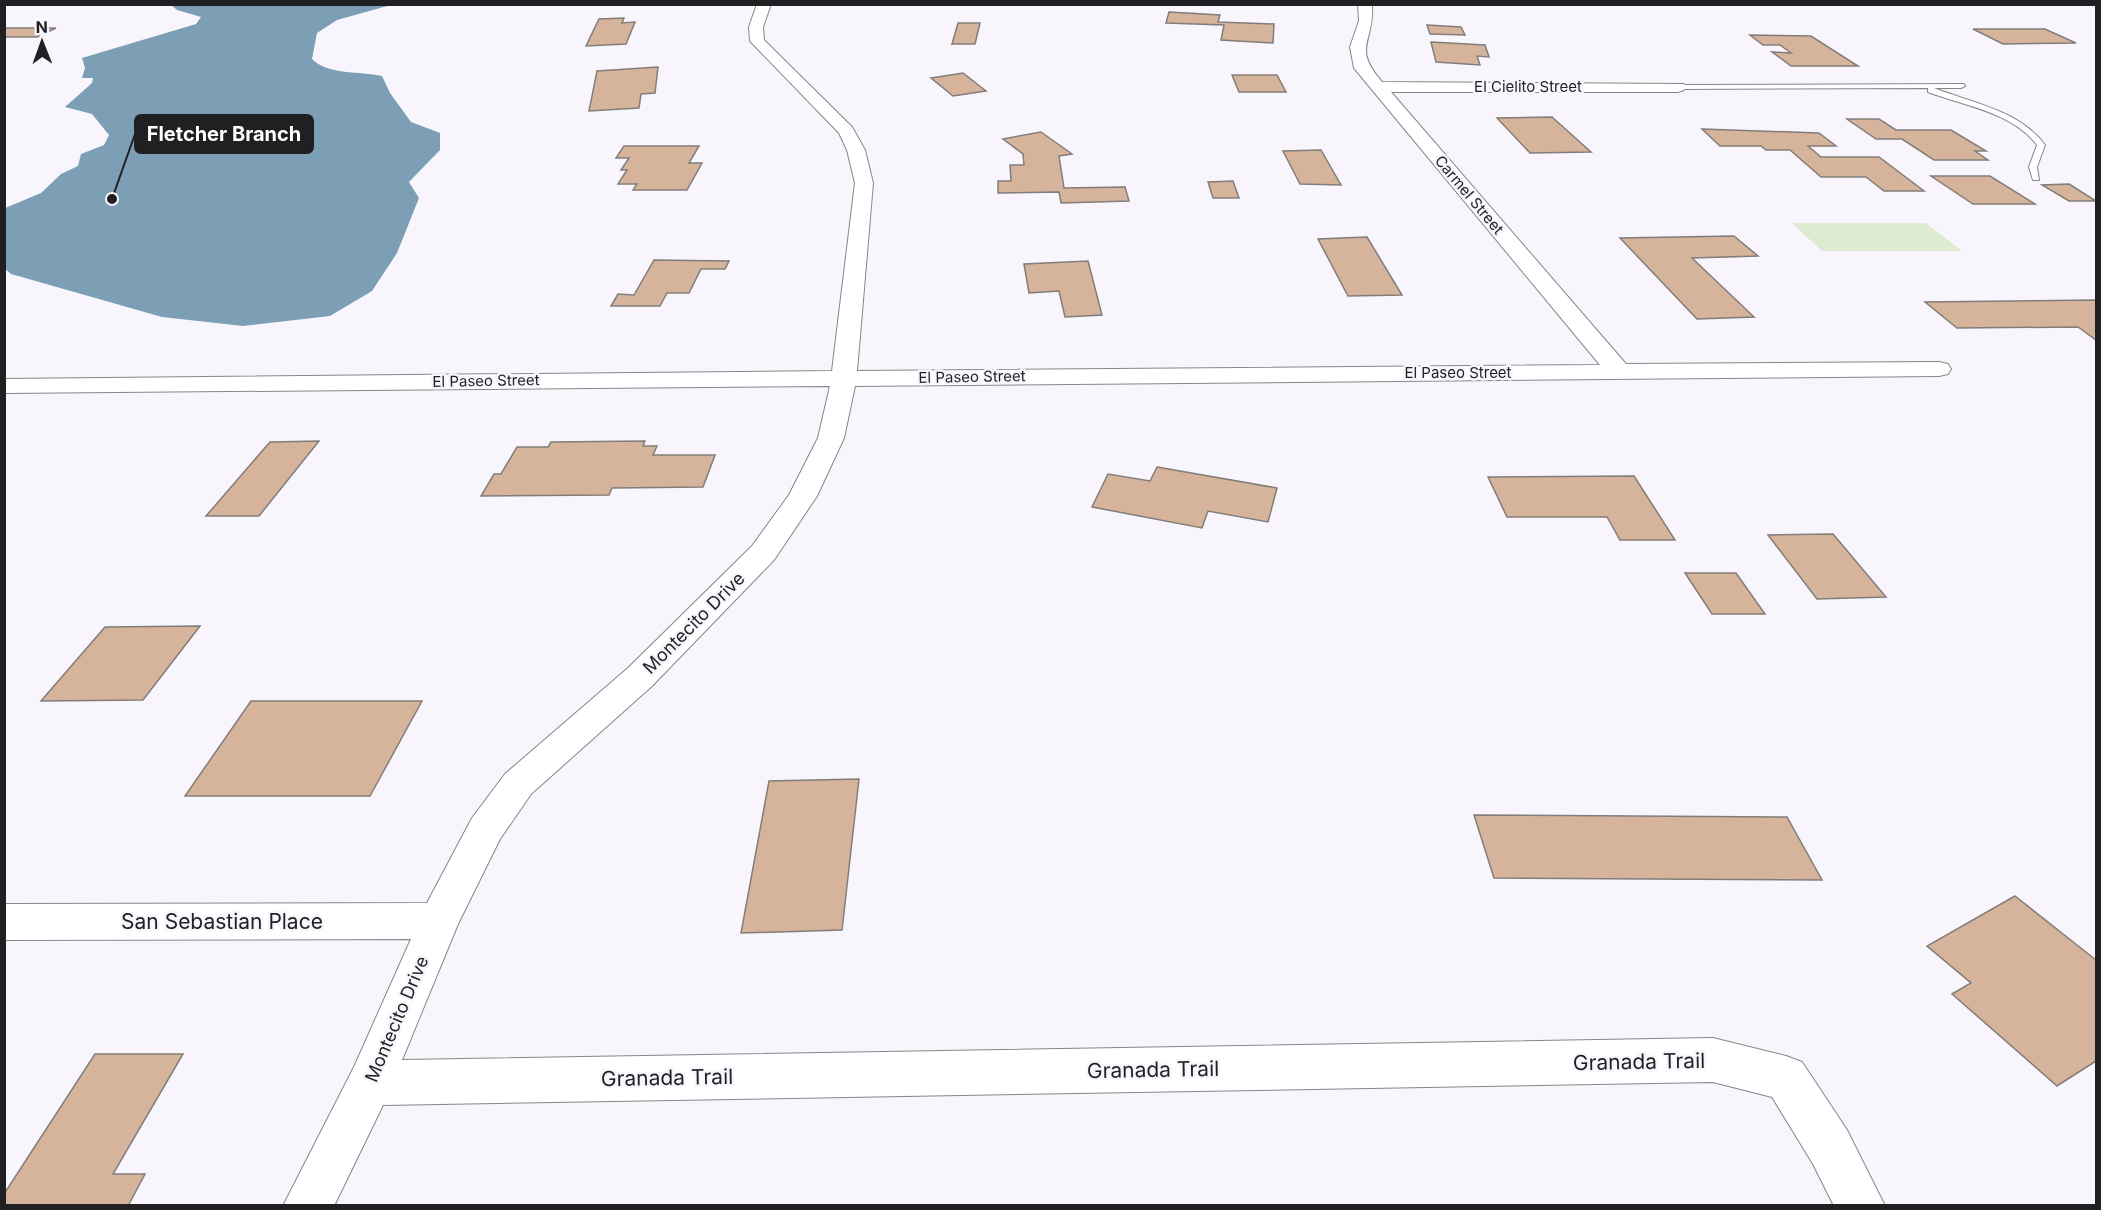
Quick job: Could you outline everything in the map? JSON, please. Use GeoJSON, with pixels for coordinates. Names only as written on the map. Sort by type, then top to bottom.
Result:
{"type":"FeatureCollection","features":[{"type":"Feature","properties":{"kind":"street","name":"Montecito Drive"},"geometry":{"type":"LineString","coordinates":[[308,1206],[370,1083],[439,921],[486,829],[518,784],[640,677],[763,553],[803,496],[831,438],[844,378],[864,183],[856,150],[846,131],[757,41],[756,27],[764,4]]}},
{"type":"Feature","properties":{"kind":"street","name":"Carmel Street"},"geometry":{"type":"LineString","coordinates":[[1365,4],[1365,21],[1357,47],[1362,68],[1619,372]]}},
{"type":"Feature","properties":{"kind":"street","name":"El Cielito Street"},"geometry":{"type":"LineString","coordinates":[[1378,87],[1678,87]]}},
{"type":"Feature","properties":{"kind":"street","name":"El Paseo Street"},"geometry":{"type":"LineString","coordinates":[[4,386],[1939,369]]}},
{"type":"Feature","properties":{"kind":"street","name":"San Sebastian Place"},"geometry":{"type":"LineString","coordinates":[[4,922],[439,921]]}},
{"type":"Feature","properties":{"kind":"street","name":"Granada Trail"},"geometry":{"type":"LineString","coordinates":[[370,1083],[1713,1060],[1786,1078],[1830,1147],[1860,1206]]}},
{"type":"Feature","properties":{"kind":"lane"},"geometry":{"type":"LineString","coordinates":[[1922,86],[1994,113],[2036,136],[2041,145],[2033,167],[2036,178]]}},
{"type":"Feature","properties":{"kind":"lane"},"geometry":{"type":"LineString","coordinates":[[1678,87],[1961,87]]}},
{"type":"Feature","properties":{"kind":"green space"},"geometry":{"type":"Polygon","coordinates":[[[1792,223],[1926,223],[1962,251],[1822,251],[1792,223]]]}},
{"type":"Feature","properties":{"kind":"water"},"geometry":{"type":"Polygon","coordinates":[[[171,5],[391,5],[337,20],[317,33],[312,59],[326,68],[382,76],[390,93],[411,122],[440,133],[440,150],[409,182],[419,198],[397,253],[372,291],[330,316],[243,326],[162,317],[11,274],[5,269],[5,208],[41,193],[61,174],[78,166],[81,154],[104,145],[109,135],[92,114],[65,107],[92,83],[93,78],[82,78],[85,68],[82,58],[196,24],[201,17],[177,10],[171,5]]]}},
{"type":"Feature","properties":{"kind":"building"},"geometry":{"type":"Polygon","coordinates":[[[1169,12],[1220,15],[1218,22],[1274,24],[1273,43],[1221,40],[1224,25],[1166,23],[1169,12]]]}},
{"type":"Feature","properties":{"kind":"building"},"geometry":{"type":"Polygon","coordinates":[[[624,18],[622,23],[635,22],[626,44],[586,46],[599,19],[624,18]]]}},
{"type":"Feature","properties":{"kind":"building"},"geometry":{"type":"Polygon","coordinates":[[[958,23],[980,23],[975,44],[952,44],[958,23]]]}},
{"type":"Feature","properties":{"kind":"building"},"geometry":{"type":"Polygon","coordinates":[[[1427,25],[1461,27],[1465,35],[1430,34],[1427,25]]]}},
{"type":"Feature","properties":{"kind":"building"},"geometry":{"type":"Polygon","coordinates":[[[4,28],[56,28],[37,37],[4,37],[4,28]]]}},
{"type":"Feature","properties":{"kind":"building"},"geometry":{"type":"Polygon","coordinates":[[[1973,29],[2045,29],[2076,43],[2003,44],[1973,29]]]}},
{"type":"Feature","properties":{"kind":"building"},"geometry":{"type":"Polygon","coordinates":[[[1750,35],[1811,36],[1858,66],[1791,66],[1772,52],[1791,53],[1780,45],[1763,45],[1750,35]]]}},
{"type":"Feature","properties":{"kind":"building"},"geometry":{"type":"Polygon","coordinates":[[[1431,42],[1485,45],[1489,57],[1477,56],[1480,65],[1436,62],[1431,42]]]}},
{"type":"Feature","properties":{"kind":"building"},"geometry":{"type":"Polygon","coordinates":[[[658,67],[655,93],[641,94],[639,108],[589,111],[597,71],[658,67]]]}},
{"type":"Feature","properties":{"kind":"building"},"geometry":{"type":"Polygon","coordinates":[[[963,73],[986,91],[953,96],[931,78],[963,73]]]}},
{"type":"Feature","properties":{"kind":"building"},"geometry":{"type":"Polygon","coordinates":[[[1232,75],[1277,75],[1286,92],[1239,92],[1232,75]]]}},
{"type":"Feature","properties":{"kind":"building"},"geometry":{"type":"Polygon","coordinates":[[[1552,117],[1591,152],[1530,153],[1497,118],[1552,117]]]}},
{"type":"Feature","properties":{"kind":"building"},"geometry":{"type":"Polygon","coordinates":[[[1847,119],[1879,119],[1896,130],[1951,130],[1986,151],[1975,151],[1988,160],[1934,160],[1902,139],[1876,139],[1847,119]]]}},
{"type":"Feature","properties":{"kind":"building"},"geometry":{"type":"Polygon","coordinates":[[[1702,129],[1819,133],[1836,146],[1808,146],[1821,157],[1879,157],[1924,191],[1884,191],[1866,177],[1821,177],[1790,150],[1766,150],[1761,146],[1720,146],[1702,129]]]}},
{"type":"Feature","properties":{"kind":"building"},"geometry":{"type":"Polygon","coordinates":[[[1041,132],[1072,154],[1059,156],[1064,188],[1125,187],[1129,201],[1061,203],[1059,192],[998,193],[998,181],[1011,181],[1010,165],[1024,165],[1023,154],[1003,139],[1041,132]]]}},
{"type":"Feature","properties":{"kind":"building"},"geometry":{"type":"Polygon","coordinates":[[[624,146],[699,146],[689,163],[702,163],[687,190],[633,190],[637,184],[618,184],[627,170],[621,170],[629,158],[616,158],[624,146]]]}},
{"type":"Feature","properties":{"kind":"building"},"geometry":{"type":"Polygon","coordinates":[[[1321,150],[1341,185],[1300,184],[1283,151],[1321,150]]]}},
{"type":"Feature","properties":{"kind":"building"},"geometry":{"type":"Polygon","coordinates":[[[1931,176],[1990,176],[2035,204],[1973,204],[1931,176]]]}},
{"type":"Feature","properties":{"kind":"building"},"geometry":{"type":"Polygon","coordinates":[[[1233,181],[1239,198],[1213,198],[1208,182],[1233,181]]]}},
{"type":"Feature","properties":{"kind":"building"},"geometry":{"type":"Polygon","coordinates":[[[2069,184],[2096,201],[2069,201],[2042,185],[2069,184]]]}},
{"type":"Feature","properties":{"kind":"building"},"geometry":{"type":"Polygon","coordinates":[[[1734,236],[1758,256],[1692,258],[1754,317],[1697,319],[1620,238],[1734,236]]]}},
{"type":"Feature","properties":{"kind":"building"},"geometry":{"type":"Polygon","coordinates":[[[1367,237],[1402,295],[1348,296],[1318,239],[1367,237]]]}},
{"type":"Feature","properties":{"kind":"building"},"geometry":{"type":"Polygon","coordinates":[[[654,260],[729,261],[725,269],[701,269],[689,293],[667,293],[660,306],[611,306],[618,294],[634,295],[654,260]]]}},
{"type":"Feature","properties":{"kind":"building"},"geometry":{"type":"Polygon","coordinates":[[[1088,261],[1102,315],[1065,317],[1059,291],[1029,293],[1024,264],[1088,261]]]}},
{"type":"Feature","properties":{"kind":"building"},"geometry":{"type":"Polygon","coordinates":[[[2096,300],[2096,340],[2078,327],[1957,328],[1925,302],[2096,300]]]}},
{"type":"Feature","properties":{"kind":"building"},"geometry":{"type":"Polygon","coordinates":[[[319,441],[259,516],[206,516],[270,442],[319,441]]]}},
{"type":"Feature","properties":{"kind":"building"},"geometry":{"type":"Polygon","coordinates":[[[645,441],[643,446],[657,446],[653,455],[715,455],[703,487],[612,488],[609,495],[481,496],[494,474],[501,474],[517,447],[548,447],[551,442],[645,441]]]}},
{"type":"Feature","properties":{"kind":"building"},"geometry":{"type":"Polygon","coordinates":[[[1157,467],[1277,488],[1268,522],[1208,511],[1202,528],[1092,507],[1108,474],[1150,481],[1157,467]]]}},
{"type":"Feature","properties":{"kind":"building"},"geometry":{"type":"Polygon","coordinates":[[[1634,476],[1675,540],[1620,540],[1607,517],[1507,517],[1488,477],[1634,476]]]}},
{"type":"Feature","properties":{"kind":"building"},"geometry":{"type":"Polygon","coordinates":[[[1833,534],[1886,597],[1817,599],[1768,535],[1833,534]]]}},
{"type":"Feature","properties":{"kind":"building"},"geometry":{"type":"Polygon","coordinates":[[[1685,573],[1736,573],[1765,614],[1712,614],[1685,573]]]}},
{"type":"Feature","properties":{"kind":"building"},"geometry":{"type":"Polygon","coordinates":[[[200,626],[143,700],[41,701],[105,627],[200,626]]]}},
{"type":"Feature","properties":{"kind":"building"},"geometry":{"type":"Polygon","coordinates":[[[251,701],[422,701],[370,796],[185,796],[251,701]]]}},
{"type":"Feature","properties":{"kind":"building"},"geometry":{"type":"Polygon","coordinates":[[[859,779],[842,930],[741,933],[769,781],[859,779]]]}},
{"type":"Feature","properties":{"kind":"building"},"geometry":{"type":"Polygon","coordinates":[[[1474,815],[1787,817],[1822,880],[1494,878],[1474,815]]]}},
{"type":"Feature","properties":{"kind":"building"},"geometry":{"type":"Polygon","coordinates":[[[2015,896],[2096,960],[2096,1061],[2057,1086],[1952,994],[1971,983],[1927,946],[2015,896]]]}},
{"type":"Feature","properties":{"kind":"building"},"geometry":{"type":"Polygon","coordinates":[[[95,1054],[183,1054],[113,1174],[145,1174],[128,1206],[4,1206],[4,1194],[95,1054]]]}},
{"type":"Feature","properties":{"kind":"place","name":"Fletcher Branch"},"geometry":{"type":"Point","coordinates":[112,199]}}]}
